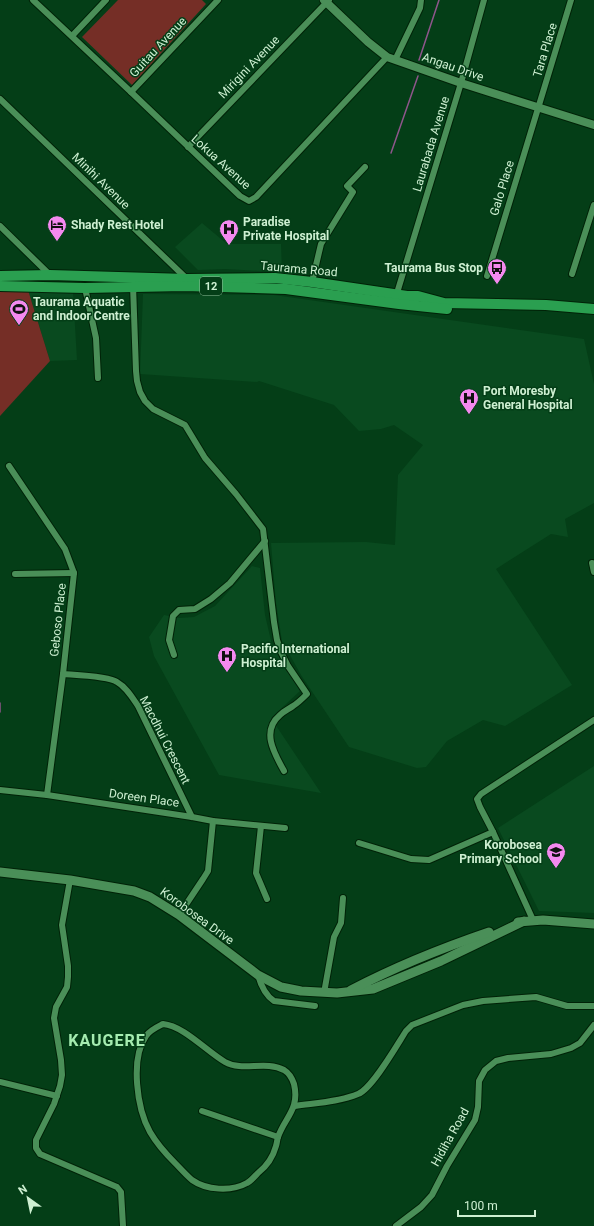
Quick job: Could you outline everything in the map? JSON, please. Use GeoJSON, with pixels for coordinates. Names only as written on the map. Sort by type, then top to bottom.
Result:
{"type":"FeatureCollection","features":[{"type":"Feature","properties":{"kind":"main road","name":"Taurama Road"},"geometry":{"type":"LineString","coordinates":[[0,276],[52,276],[184,286],[286,289],[399,304],[451,309],[594,314]]}},
{"type":"Feature","properties":{"kind":"main road"},"geometry":{"type":"LineString","coordinates":[[52,276],[54,287]]}},
{"type":"Feature","properties":{"kind":"main road","name":"Taurama Road"},"geometry":{"type":"LineString","coordinates":[[0,286],[85,288],[132,282],[187,279],[275,278],[407,296],[418,296],[444,303],[546,305],[594,309]]}},
{"type":"Feature","properties":{"kind":"main road","name":"Korobosea Drive"},"geometry":{"type":"LineString","coordinates":[[0,872],[70,880],[142,893],[179,916],[258,975],[272,983],[290,990],[324,993],[373,989],[441,961],[529,920],[594,924]]}},
{"type":"Feature","properties":{"kind":"street","name":"Lokua Avenue"},"geometry":{"type":"LineString","coordinates":[[32,0],[72,36],[240,196],[249,201],[256,197],[391,58]]}},
{"type":"Feature","properties":{"kind":"street"},"geometry":{"type":"LineString","coordinates":[[72,36],[106,0]]}},
{"type":"Feature","properties":{"kind":"street","name":"Guitau Avenue"},"geometry":{"type":"LineString","coordinates":[[131,92],[218,0]]}},
{"type":"Feature","properties":{"kind":"street"},"geometry":{"type":"LineString","coordinates":[[391,58],[420,8],[421,0]]}},
{"type":"Feature","properties":{"kind":"street","name":"Laurabada Avenue"},"geometry":{"type":"LineString","coordinates":[[396,294],[461,84],[484,0]]}},
{"type":"Feature","properties":{"kind":"street","name":"Tara Place"},"geometry":{"type":"LineString","coordinates":[[539,107],[572,0]]}},
{"type":"Feature","properties":{"kind":"street","name":"Angau Drive"},"geometry":{"type":"LineString","coordinates":[[326,1],[368,42],[391,58],[461,84],[594,125]]}},
{"type":"Feature","properties":{"kind":"street","name":"Mirigini Avenue"},"geometry":{"type":"LineString","coordinates":[[188,147],[326,1]]}},
{"type":"Feature","properties":{"kind":"street","name":"Minihi Avenue"},"geometry":{"type":"LineString","coordinates":[[0,99],[187,279]]}},
{"type":"Feature","properties":{"kind":"street","name":"Galo Place"},"geometry":{"type":"LineString","coordinates":[[487,276],[539,107]]}},
{"type":"Feature","properties":{"kind":"street"},"geometry":{"type":"LineString","coordinates":[[312,282],[321,244],[353,192],[347,186],[365,167]]}},
{"type":"Feature","properties":{"kind":"street"},"geometry":{"type":"LineString","coordinates":[[572,274],[594,205]]}},
{"type":"Feature","properties":{"kind":"street"},"geometry":{"type":"LineString","coordinates":[[0,226],[52,276]]}},
{"type":"Feature","properties":{"kind":"street"},"geometry":{"type":"LineString","coordinates":[[33,259],[36,265],[35,275],[33,276]]}},
{"type":"Feature","properties":{"kind":"street"},"geometry":{"type":"LineString","coordinates":[[132,282],[136,371],[140,392],[145,401],[153,409],[185,425],[205,458],[236,494],[263,529],[277,640],[288,666],[307,694],[295,705],[280,715],[271,726],[270,740],[273,751],[284,771]]}},
{"type":"Feature","properties":{"kind":"street"},"geometry":{"type":"LineString","coordinates":[[85,288],[96,338],[98,378]]}},
{"type":"Feature","properties":{"kind":"street","name":"Geboso Place"},"geometry":{"type":"LineString","coordinates":[[9,466],[65,549],[74,573],[63,674],[47,795]]}},
{"type":"Feature","properties":{"kind":"street"},"geometry":{"type":"LineString","coordinates":[[174,655],[169,640],[173,616],[179,610],[195,609],[211,599],[230,583],[265,541]]}},
{"type":"Feature","properties":{"kind":"street"},"geometry":{"type":"LineString","coordinates":[[592,563],[594,572]]}},
{"type":"Feature","properties":{"kind":"street"},"geometry":{"type":"LineString","coordinates":[[15,574],[74,573]]}},
{"type":"Feature","properties":{"kind":"street","name":"Macdhui Crescent"},"geometry":{"type":"LineString","coordinates":[[63,674],[96,677],[116,681],[127,690],[138,706],[192,816]]}},
{"type":"Feature","properties":{"kind":"street"},"geometry":{"type":"LineString","coordinates":[[529,920],[493,832],[480,808],[477,799],[481,794],[594,720]]}},
{"type":"Feature","properties":{"kind":"street","name":"Doreen Place"},"geometry":{"type":"LineString","coordinates":[[0,790],[47,795],[192,816],[213,821],[285,828]]}},
{"type":"Feature","properties":{"kind":"street"},"geometry":{"type":"LineString","coordinates":[[179,916],[208,871],[213,821]]}},
{"type":"Feature","properties":{"kind":"street"},"geometry":{"type":"LineString","coordinates":[[261,826],[256,873],[267,899]]}},
{"type":"Feature","properties":{"kind":"street"},"geometry":{"type":"LineString","coordinates":[[359,843],[411,859],[429,860],[493,832]]}},
{"type":"Feature","properties":{"kind":"street"},"geometry":{"type":"LineString","coordinates":[[70,880],[62,925],[68,966],[67,987],[56,1007],[54,1018],[62,1074],[57,1096],[36,1140],[36,1148],[40,1154],[117,1186],[121,1192],[123,1226]]}},
{"type":"Feature","properties":{"kind":"street"},"geometry":{"type":"LineString","coordinates":[[324,993],[334,937],[341,923],[343,898]]}},
{"type":"Feature","properties":{"kind":"street"},"geometry":{"type":"LineString","coordinates":[[258,975],[262,987],[274,1001],[315,1006]]}},
{"type":"Feature","properties":{"kind":"street"},"geometry":{"type":"LineString","coordinates":[[295,1106],[338,1099],[358,1094],[363,1091],[371,1083],[406,1031],[412,1025],[441,1013],[475,1002],[536,997],[567,1006],[594,1006]]}},
{"type":"Feature","properties":{"kind":"street"},"geometry":{"type":"LineString","coordinates":[[163,1024],[168,1025],[181,1031],[226,1063],[247,1067],[266,1066],[284,1070],[291,1077],[294,1084],[296,1099],[295,1106],[278,1137],[276,1147],[267,1166],[246,1183],[228,1188],[211,1188],[192,1180],[162,1150],[150,1132],[143,1116],[137,1074],[138,1060],[146,1036],[154,1028],[163,1024]]}},
{"type":"Feature","properties":{"kind":"street","name":"Hidiha Road"},"geometry":{"type":"LineString","coordinates":[[396,1226],[421,1207],[432,1195],[447,1166],[475,1120],[478,1107],[479,1081],[485,1070],[492,1064],[501,1060],[551,1054],[571,1048],[580,1043],[594,1025]]}},
{"type":"Feature","properties":{"kind":"street"},"geometry":{"type":"LineString","coordinates":[[0,1082],[57,1096]]}},
{"type":"Feature","properties":{"kind":"street"},"geometry":{"type":"LineString","coordinates":[[202,1111],[278,1137]]}},
{"type":"Feature","properties":{"kind":"shaded area"},"geometry":{"type":"Polygon","coordinates":[[[118,0],[202,0],[206,4],[132,85],[82,37],[118,0]]]}},
{"type":"Feature","properties":{"kind":"shaded area","name":"Paradise Private Hospital"},"geometry":{"type":"Polygon","coordinates":[[[202,223],[227,244],[281,244],[282,272],[225,269],[198,270],[175,247],[202,223]]]}},
{"type":"Feature","properties":{"kind":"shaded area","name":"Taurama Aquatic and Indoor Centre"},"geometry":{"type":"Polygon","coordinates":[[[0,289],[28,290],[50,361],[0,416],[0,289]]]}},
{"type":"Feature","properties":{"kind":"shaded area"},"geometry":{"type":"Polygon","coordinates":[[[28,290],[73,292],[77,360],[50,361],[28,290]]]}},
{"type":"Feature","properties":{"kind":"shaded area"},"geometry":{"type":"Polygon","coordinates":[[[143,294],[274,295],[584,339],[594,384],[594,503],[565,519],[568,537],[551,534],[496,569],[572,685],[505,726],[483,720],[447,741],[426,767],[417,768],[349,747],[301,675],[282,641],[276,603],[271,543],[366,542],[395,545],[398,475],[423,445],[394,425],[381,429],[359,431],[334,405],[259,381],[140,374],[143,294]]]}},
{"type":"Feature","properties":{"kind":"shaded area","name":"Pacific International Hospital"},"geometry":{"type":"Polygon","coordinates":[[[252,566],[260,568],[265,615],[272,645],[300,691],[271,718],[321,793],[219,775],[154,656],[149,637],[164,615],[180,618],[194,617],[215,606],[252,566]]]}},
{"type":"Feature","properties":{"kind":"shaded area","name":"Korobosea Primary School"},"geometry":{"type":"Polygon","coordinates":[[[594,766],[594,913],[539,911],[498,828],[594,766]]]}},
{"type":"Feature","properties":{"kind":"waterway"},"geometry":{"type":"LineString","coordinates":[[419,60],[439,0]]}},
{"type":"Feature","properties":{"kind":"waterway"},"geometry":{"type":"LineString","coordinates":[[391,153],[418,76]]}},
{"type":"Feature","properties":{"kind":"waterway"},"geometry":{"type":"LineString","coordinates":[[0,703],[0,712]]}},
{"type":"Feature","properties":{"kind":"place","name":"Shady Rest Hotel"},"geometry":{"type":"Point","coordinates":[57,242]}},
{"type":"Feature","properties":{"kind":"place","name":"Paradise Private Hospital"},"geometry":{"type":"Point","coordinates":[229,246]}},
{"type":"Feature","properties":{"kind":"place","name":"Taurama Bus Stop"},"geometry":{"type":"Point","coordinates":[497,285]}},
{"type":"Feature","properties":{"kind":"place","name":"Taurama Aquatic and Indoor Centre"},"geometry":{"type":"Point","coordinates":[19,326]}},
{"type":"Feature","properties":{"kind":"place","name":"Port Moresby General Hospital"},"geometry":{"type":"Point","coordinates":[469,415]}},
{"type":"Feature","properties":{"kind":"place","name":"Pacific International Hospital"},"geometry":{"type":"Point","coordinates":[227,673]}},
{"type":"Feature","properties":{"kind":"place","name":"Korobosea Primary School"},"geometry":{"type":"Point","coordinates":[556,869]}},
{"type":"Feature","properties":{"kind":"district","name":"KAUGERE"},"geometry":{"type":"Point","coordinates":[107,1040]}}]}
